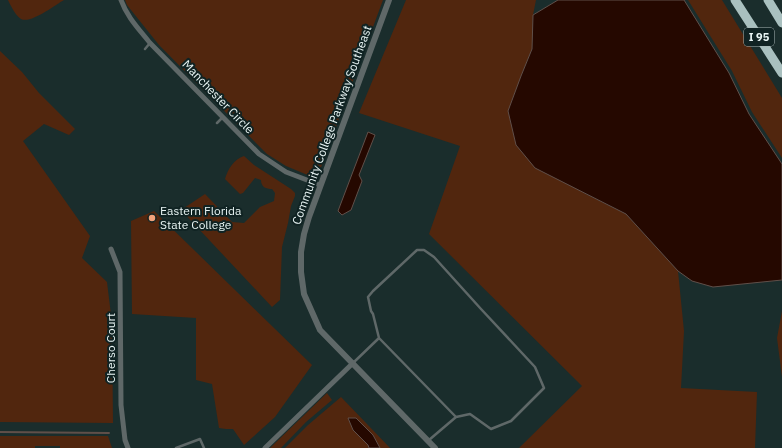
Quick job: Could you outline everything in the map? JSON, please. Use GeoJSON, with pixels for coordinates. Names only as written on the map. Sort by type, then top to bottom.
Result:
{"type":"FeatureCollection","features":[{"type":"Feature","properties":{"kind":"highway","name":"I 95"},"geometry":{"type":"LineString","coordinates":[[735,0],[782,74]]}},
{"type":"Feature","properties":{"kind":"highway","name":"I 95"},"geometry":{"type":"LineString","coordinates":[[768,0],[782,23]]}},
{"type":"Feature","properties":{"kind":"street","name":"Manchester Circle"},"geometry":{"type":"LineString","coordinates":[[121,0],[123,7],[134,24],[150,43],[259,154],[286,172],[320,185]]}},
{"type":"Feature","properties":{"kind":"street","name":"Community College Parkway Southeast"},"geometry":{"type":"LineString","coordinates":[[389,0],[307,223],[301,252],[301,272],[304,294],[320,330],[435,448]]}},
{"type":"Feature","properties":{"kind":"street","name":"Cherso Court"},"geometry":{"type":"LineString","coordinates":[[110,249],[120,272],[122,405],[125,440],[128,448]]}},
{"type":"Feature","properties":{"kind":"street"},"geometry":{"type":"LineString","coordinates":[[265,448],[353,363]]}},
{"type":"Feature","properties":{"kind":"lane"},"geometry":{"type":"LineString","coordinates":[[145,49],[150,43]]}},
{"type":"Feature","properties":{"kind":"lane"},"geometry":{"type":"LineString","coordinates":[[217,123],[223,117]]}},
{"type":"Feature","properties":{"kind":"lane"},"geometry":{"type":"LineString","coordinates":[[428,441],[456,417],[470,414],[491,429],[511,421],[544,388],[536,367],[434,257],[424,250],[417,250],[373,290],[368,297],[371,310],[379,338],[456,417]]}},
{"type":"Feature","properties":{"kind":"lane"},"geometry":{"type":"LineString","coordinates":[[353,363],[379,338]]}},
{"type":"Feature","properties":{"kind":"lane"},"geometry":{"type":"LineString","coordinates":[[176,448],[200,439],[204,448]]}},
{"type":"Feature","properties":{"kind":"shaded area"},"geometry":{"type":"Polygon","coordinates":[[[8,0],[64,0],[37,17],[25,20],[21,19],[17,15],[8,0]]]}},
{"type":"Feature","properties":{"kind":"shaded area"},"geometry":{"type":"Polygon","coordinates":[[[125,0],[383,0],[320,170],[316,175],[310,176],[286,166],[267,154],[159,45],[127,5],[125,0]]]}},
{"type":"Feature","properties":{"kind":"shaded area"},"geometry":{"type":"Polygon","coordinates":[[[406,0],[536,0],[533,15],[532,49],[521,76],[584,193],[626,214],[678,271],[684,331],[681,388],[757,392],[755,448],[519,448],[582,386],[429,234],[460,146],[359,113],[406,0]]]}},
{"type":"Feature","properties":{"kind":"shaded area"},"geometry":{"type":"Polygon","coordinates":[[[558,0],[684,0],[729,73],[749,114],[782,164],[782,280],[713,287],[692,281],[678,271],[626,214],[535,168],[516,145],[508,111],[532,49],[533,15],[558,0]]]}},
{"type":"Feature","properties":{"kind":"shaded area"},"geometry":{"type":"Polygon","coordinates":[[[688,0],[722,0],[782,98],[782,158],[752,112],[732,71],[688,0]]]}},
{"type":"Feature","properties":{"kind":"shaded area"},"geometry":{"type":"Polygon","coordinates":[[[0,51],[22,72],[39,93],[75,129],[69,135],[44,124],[23,141],[90,236],[82,258],[107,282],[112,323],[113,423],[0,422],[0,51]]]}},
{"type":"Feature","properties":{"kind":"shaded area"},"geometry":{"type":"Polygon","coordinates":[[[368,132],[375,135],[359,175],[362,181],[351,210],[342,215],[338,211],[368,132]]]}},
{"type":"Feature","properties":{"kind":"shaded area"},"geometry":{"type":"Polygon","coordinates":[[[244,156],[254,165],[295,193],[282,247],[280,300],[272,307],[181,210],[205,194],[232,222],[244,223],[260,207],[274,201],[275,193],[272,189],[263,186],[261,180],[255,178],[243,193],[240,194],[225,179],[232,165],[237,159],[244,156]]]}},
{"type":"Feature","properties":{"kind":"shaded area"},"geometry":{"type":"Polygon","coordinates":[[[154,211],[312,365],[275,417],[244,445],[233,429],[219,428],[212,384],[196,380],[196,318],[132,314],[131,221],[154,211]]]}},
{"type":"Feature","properties":{"kind":"shaded area"},"geometry":{"type":"Polygon","coordinates":[[[782,311],[782,377],[777,338],[782,311]]]}},
{"type":"Feature","properties":{"kind":"shaded area"},"geometry":{"type":"Polygon","coordinates":[[[327,393],[332,400],[306,422],[281,448],[270,448],[327,393]]]}},
{"type":"Feature","properties":{"kind":"shaded area"},"geometry":{"type":"Polygon","coordinates":[[[341,397],[390,448],[380,448],[373,435],[356,418],[348,418],[353,430],[368,445],[369,448],[285,448],[308,425],[341,397]]]}},
{"type":"Feature","properties":{"kind":"shaded area"},"geometry":{"type":"Polygon","coordinates":[[[348,418],[356,418],[373,435],[380,448],[369,448],[368,445],[353,430],[348,418]]]}},
{"type":"Feature","properties":{"kind":"shaded area"},"geometry":{"type":"Polygon","coordinates":[[[0,436],[108,436],[112,448],[60,448],[60,446],[35,446],[35,448],[0,448],[0,436]]]}},
{"type":"Feature","properties":{"kind":"waterway"},"geometry":{"type":"LineString","coordinates":[[0,432],[109,433]]}},
{"type":"Feature","properties":{"kind":"place","name":"Eastern Florida State College"},"geometry":{"type":"Point","coordinates":[152,218]}}]}
